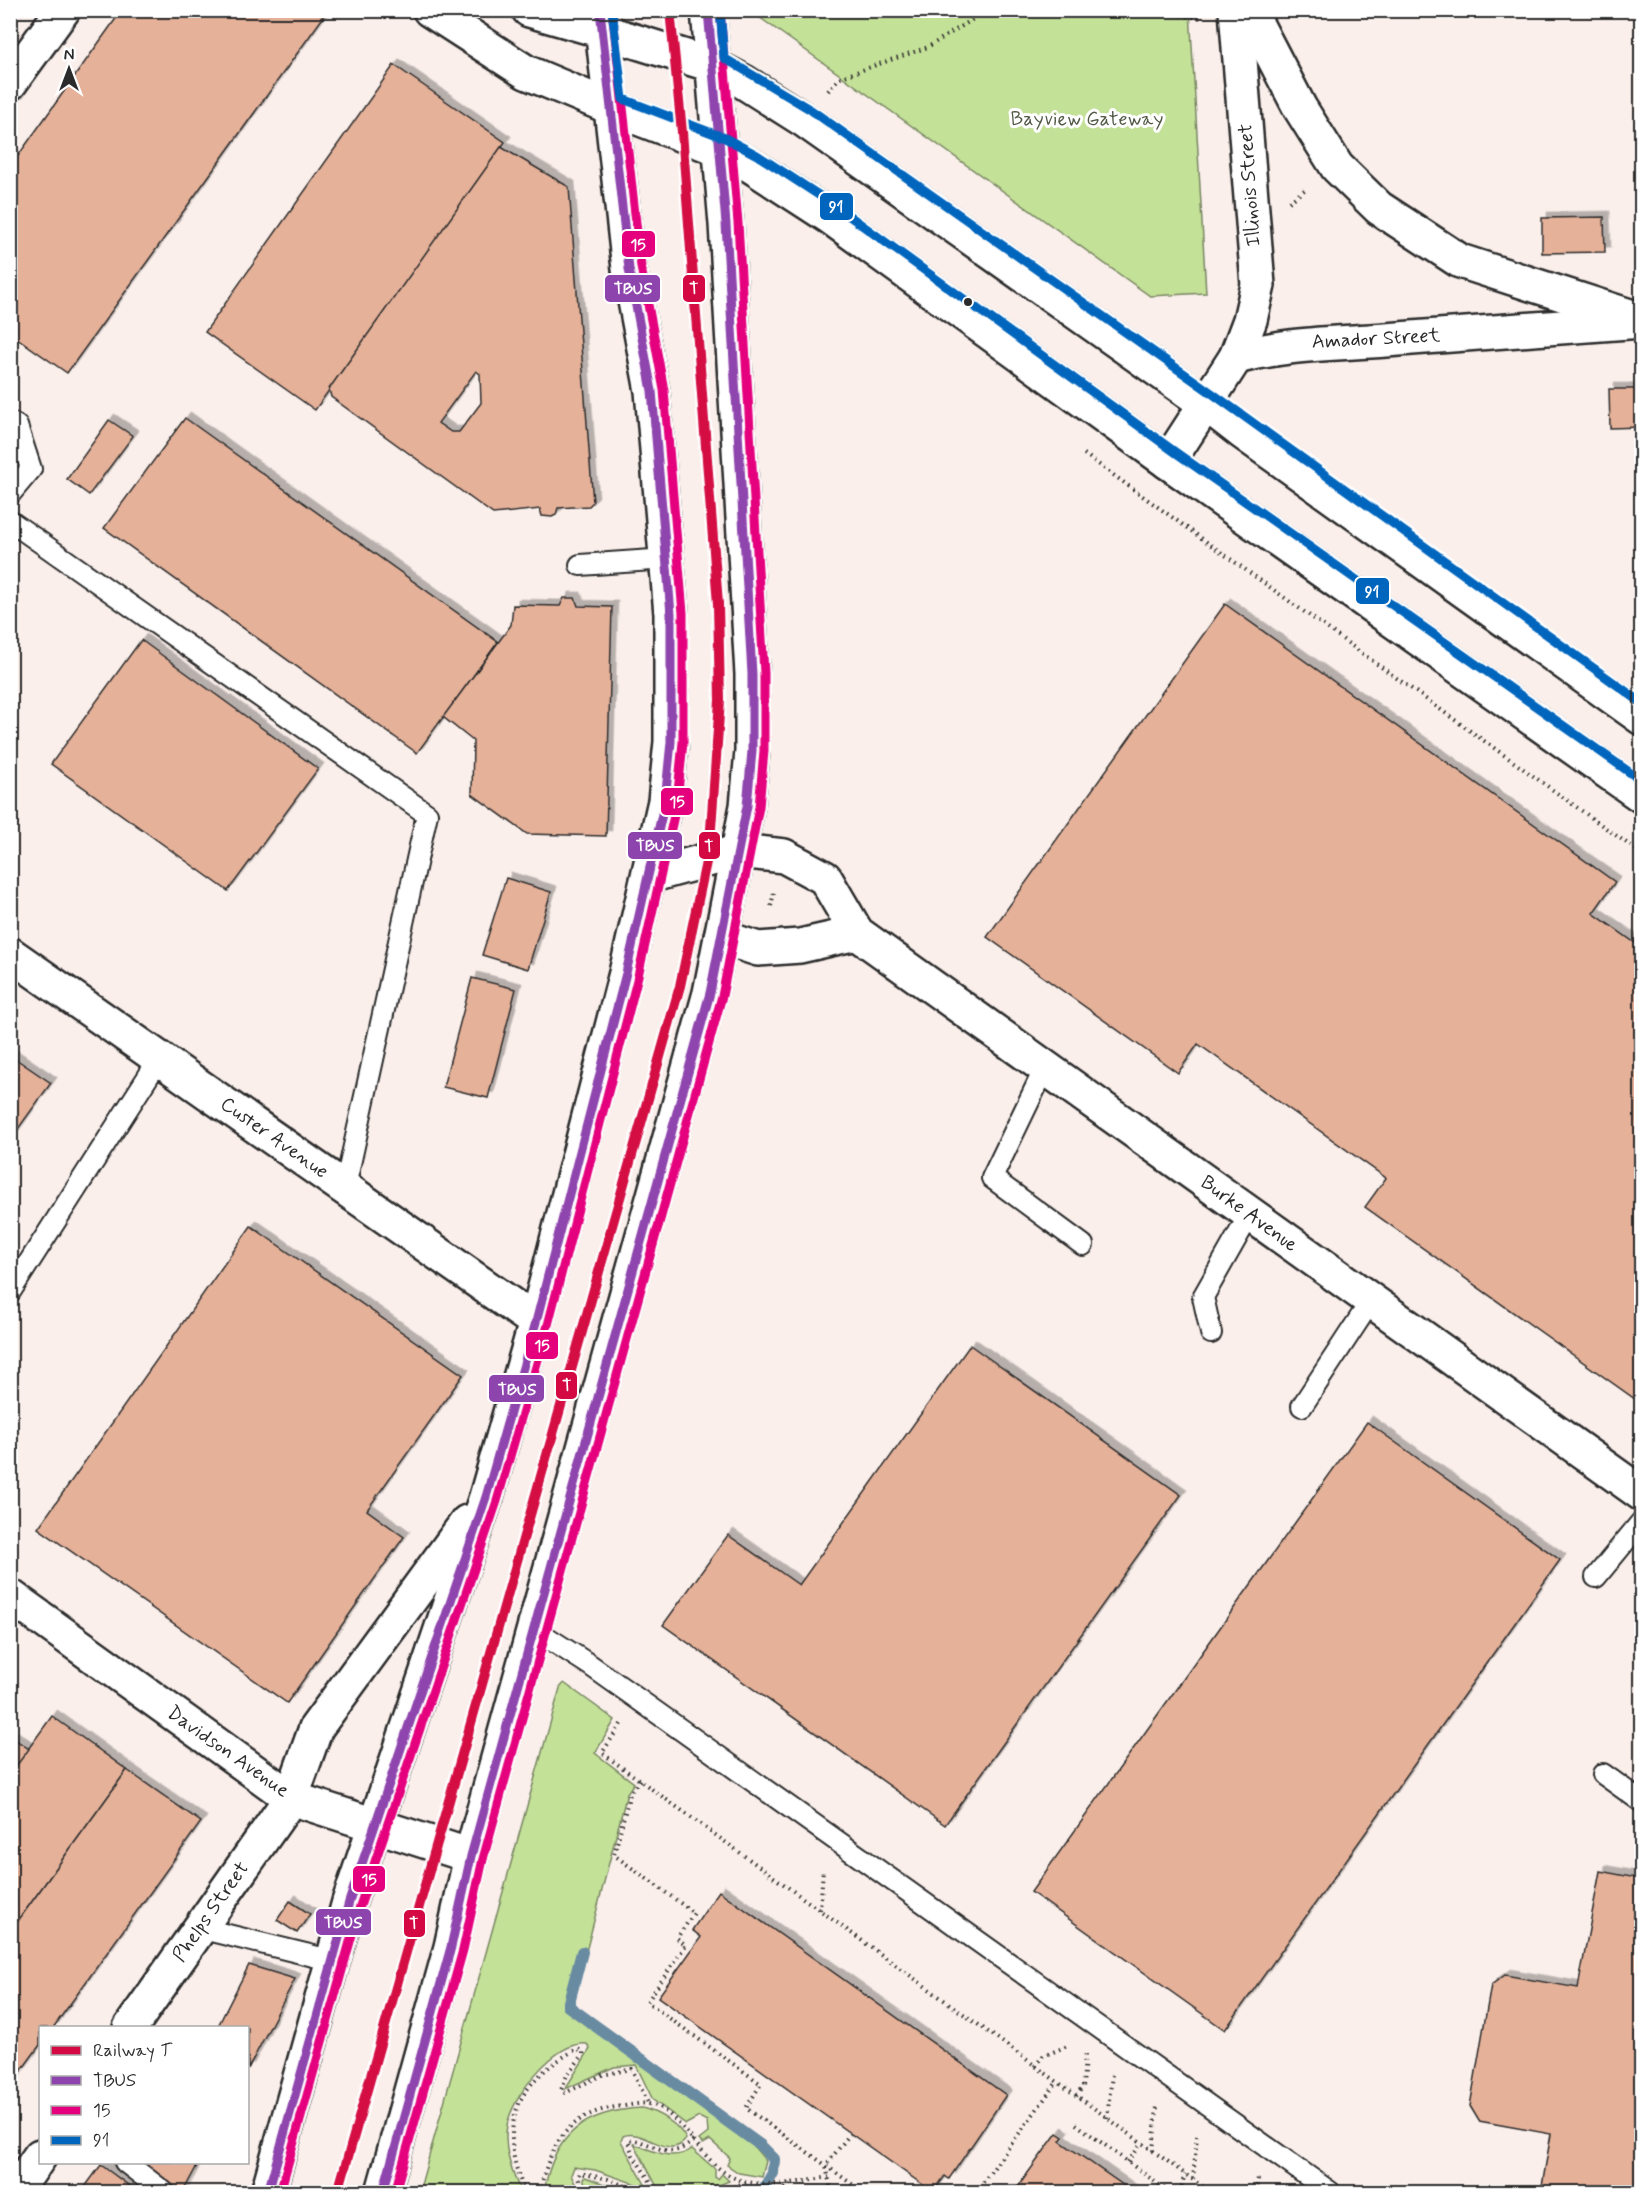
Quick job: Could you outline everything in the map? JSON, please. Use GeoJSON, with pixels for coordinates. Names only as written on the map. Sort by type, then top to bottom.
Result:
{"type":"FeatureCollection","features":[{"type":"Feature","properties":{"kind":"main road"},"geometry":{"type":"LineString","coordinates":[[10,83],[63,10]]}},
{"type":"Feature","properties":{"kind":"main road"},"geometry":{"type":"LineString","coordinates":[[430,10],[526,72],[612,108],[719,148],[750,165],[830,217],[1168,462],[1641,796]]}},
{"type":"Feature","properties":{"kind":"main road"},"geometry":{"type":"LineString","coordinates":[[529,10],[601,21],[712,65],[804,120],[1206,404],[1641,718]]}},
{"type":"Feature","properties":{"kind":"main road"},"geometry":{"type":"LineString","coordinates":[[383,2193],[451,1947],[471,1856],[710,993],[740,851],[752,751],[752,674],[726,224],[708,10]]}},
{"type":"Feature","properties":{"kind":"main road"},"geometry":{"type":"LineString","coordinates":[[1241,12],[1336,167],[1379,208],[1460,261],[1641,321]]}},
{"type":"Feature","properties":{"kind":"main road","name":"Illinois Street"},"geometry":{"type":"LineString","coordinates":[[1236,357],[1250,320],[1258,285],[1241,12]]}},
{"type":"Feature","properties":{"kind":"main road"},"geometry":{"type":"LineString","coordinates":[[268,2193],[349,1902],[486,1497],[536,1322],[649,876],[665,801],[671,742],[673,675],[667,559],[652,392],[629,269],[601,21]]}},
{"type":"Feature","properties":{"kind":"main road","name":"Amador Street"},"geometry":{"type":"LineString","coordinates":[[1236,357],[1274,347],[1312,342],[1641,321]]}},
{"type":"Feature","properties":{"kind":"main road"},"geometry":{"type":"LineString","coordinates":[[1168,462],[1236,357]]}},
{"type":"Feature","properties":{"kind":"main road","name":"Burke Avenue"},"geometry":{"type":"LineString","coordinates":[[649,876],[740,851],[784,856],[825,878],[857,933],[1641,1494]]}},
{"type":"Feature","properties":{"kind":"main road"},"geometry":{"type":"LineString","coordinates":[[722,937],[758,949],[800,946],[857,933]]}},
{"type":"Feature","properties":{"kind":"main road","name":"Custer Avenue"},"geometry":{"type":"LineString","coordinates":[[10,954],[536,1322]]}},
{"type":"Feature","properties":{"kind":"main road","name":"Phelps Street"},"geometry":{"type":"LineString","coordinates":[[131,2026],[291,1797],[316,1728],[486,1497]]}},
{"type":"Feature","properties":{"kind":"main road","name":"Davidson Avenue"},"geometry":{"type":"LineString","coordinates":[[10,1596],[291,1797],[471,1856]]}},
{"type":"Feature","properties":{"kind":"main road"},"geometry":{"type":"LineString","coordinates":[[15,2193],[39,2157]]}},
{"type":"Feature","properties":{"kind":"lane"},"geometry":{"type":"LineString","coordinates":[[10,422],[17,426],[31,469],[10,495]]}},
{"type":"Feature","properties":{"kind":"lane"},"geometry":{"type":"LineString","coordinates":[[10,521],[427,814],[345,1187]]}},
{"type":"Feature","properties":{"kind":"lane"},"geometry":{"type":"LineString","coordinates":[[580,565],[667,559]]}},
{"type":"Feature","properties":{"kind":"lane"},"geometry":{"type":"LineString","coordinates":[[10,1293],[160,1058]]}},
{"type":"Feature","properties":{"kind":"lane"},"geometry":{"type":"LineString","coordinates":[[1045,1068],[992,1178],[1083,1245]]}},
{"type":"Feature","properties":{"kind":"lane"},"geometry":{"type":"LineString","coordinates":[[1211,1333],[1203,1297],[1250,1214]]}},
{"type":"Feature","properties":{"kind":"lane"},"geometry":{"type":"LineString","coordinates":[[1302,1406],[1371,1301]]}},
{"type":"Feature","properties":{"kind":"lane"},"geometry":{"type":"LineString","coordinates":[[1596,1577],[1641,1521]]}},
{"type":"Feature","properties":{"kind":"lane"},"geometry":{"type":"LineString","coordinates":[[534,1629],[590,1665],[1330,2193]]}},
{"type":"Feature","properties":{"kind":"lane"},"geometry":{"type":"LineString","coordinates":[[1603,1774],[1641,1802]]}},
{"type":"Feature","properties":{"kind":"lane"},"geometry":{"type":"LineString","coordinates":[[199,1928],[333,1961]]}},
{"type":"Feature","properties":{"kind":"lane"},"geometry":{"type":"LineString","coordinates":[[126,2164],[164,2193]]}},
{"type":"Feature","properties":{"kind":"path"},"geometry":{"type":"LineString","coordinates":[[804,120],[839,78],[928,47],[988,10]]}},
{"type":"Feature","properties":{"kind":"path"},"geometry":{"type":"LineString","coordinates":[[1139,10],[1201,18],[1241,12]]}},
{"type":"Feature","properties":{"kind":"path"},"geometry":{"type":"LineString","coordinates":[[1253,230],[1336,167]]}},
{"type":"Feature","properties":{"kind":"path"},"geometry":{"type":"LineString","coordinates":[[1084,454],[1641,854]]}},
{"type":"Feature","properties":{"kind":"path"},"geometry":{"type":"LineString","coordinates":[[623,1721],[602,1753],[1210,2193]]}},
{"type":"Feature","properties":{"kind":"path"},"geometry":{"type":"LineString","coordinates":[[640,1780],[630,1794],[614,1855],[694,1913],[677,1938],[686,1945],[647,2002],[761,2084],[746,2108],[863,2193]]}},
{"type":"Feature","properties":{"kind":"path"},"geometry":{"type":"LineString","coordinates":[[1107,2119],[1115,2040]]}},
{"type":"Feature","properties":{"kind":"path"},"geometry":{"type":"LineString","coordinates":[[1035,2066],[1043,2056],[1072,2044],[1085,2053],[1083,2087],[1076,2096]]}},
{"type":"Feature","properties":{"kind":"path"},"geometry":{"type":"LineString","coordinates":[[525,2193],[513,2157],[511,2125],[527,2091],[553,2063],[577,2049],[584,2050],[583,2055],[562,2084],[561,2090],[565,2094],[602,2075],[633,2069],[648,2103]]}},
{"type":"Feature","properties":{"kind":"path"},"geometry":{"type":"LineString","coordinates":[[1153,2151],[1161,2072]]}},
{"type":"Feature","properties":{"kind":"path"},"geometry":{"type":"LineString","coordinates":[[976,2193],[1057,2082]]}},
{"type":"Feature","properties":{"kind":"path"},"geometry":{"type":"LineString","coordinates":[[1193,2180],[1201,2101]]}},
{"type":"Feature","properties":{"kind":"path"},"geometry":{"type":"LineString","coordinates":[[540,2193],[549,2158],[560,2139],[576,2122],[598,2109],[648,2103],[661,2109],[724,2171],[749,2182]]}},
{"type":"Feature","properties":{"kind":"path"},"geometry":{"type":"LineString","coordinates":[[1076,2124],[1165,2189]]}},
{"type":"Feature","properties":{"kind":"path"},"geometry":{"type":"LineString","coordinates":[[826,2165],[850,2134]]}},
{"type":"Feature","properties":{"kind":"path"},"geometry":{"type":"LineString","coordinates":[[650,2193],[652,2184],[633,2155],[628,2141],[634,2140],[674,2152],[685,2148],[694,2140]]}},
{"type":"Feature","properties":{"kind":"path"},"geometry":{"type":"LineString","coordinates":[[1128,2162],[1142,2144]]}},
{"type":"Feature","properties":{"kind":"path"},"geometry":{"type":"LineString","coordinates":[[826,2165],[831,2193]]}},
{"type":"Feature","properties":{"kind":"path"},"geometry":{"type":"LineString","coordinates":[[584,2193],[578,2178],[580,2173],[608,2179],[640,2193]]}},
{"type":"Feature","properties":{"kind":"path"},"geometry":{"type":"LineString","coordinates":[[1180,2193],[1185,2174]]}},
{"type":"Feature","properties":{"kind":"path"},"geometry":{"type":"LineString","coordinates":[[716,2193],[749,2182],[792,2183],[829,2177]]}},
{"type":"Feature","properties":{"kind":"path"},"geometry":{"type":"LineString","coordinates":[[780,2193],[792,2183]]}},
{"type":"Feature","properties":{"kind":"green space","name":"Bayview Gateway"},"geometry":{"type":"Polygon","coordinates":[[[754,11],[1190,11],[1206,293],[1150,296],[759,17],[754,11]]]}},
{"type":"Feature","properties":{"kind":"green space"},"geometry":{"type":"Polygon","coordinates":[[[564,1683],[615,1720],[595,1753],[634,1783],[627,1793],[586,1952],[580,1951],[565,2008],[749,2141],[766,2161],[762,2177],[739,2173],[727,2165],[730,2158],[710,2140],[703,2144],[699,2140],[708,2133],[707,2121],[699,2117],[686,2124],[653,2100],[636,2065],[614,2067],[565,2089],[590,2049],[587,2044],[575,2045],[549,2060],[526,2086],[511,2113],[506,2133],[507,2151],[521,2192],[419,2192],[560,1688],[564,1683]]]}},
{"type":"Feature","properties":{"kind":"green space"},"geometry":{"type":"Polygon","coordinates":[[[642,2108],[667,2119],[686,2139],[680,2145],[672,2147],[631,2134],[623,2136],[621,2141],[647,2188],[595,2170],[574,2167],[571,2175],[579,2192],[544,2192],[555,2155],[575,2129],[604,2114],[642,2108]]]}},
{"type":"Feature","properties":{"kind":"green space"},"geometry":{"type":"Polygon","coordinates":[[[634,2144],[671,2155],[685,2153],[692,2149],[715,2169],[715,2177],[718,2179],[722,2174],[729,2181],[702,2192],[660,2192],[634,2144]]]}},
{"type":"Feature","properties":{"kind":"green space"},"geometry":{"type":"Polygon","coordinates":[[[585,2177],[626,2192],[589,2192],[583,2179],[585,2177]]]}},
{"type":"Feature","properties":{"kind":"building"},"geometry":{"type":"Polygon","coordinates":[[[122,10],[324,12],[322,19],[67,373],[10,333],[10,167],[122,10]]]}},
{"type":"Feature","properties":{"kind":"building"},"geometry":{"type":"Polygon","coordinates":[[[394,65],[505,142],[315,410],[205,332],[394,65]]]}},
{"type":"Feature","properties":{"kind":"building"},"geometry":{"type":"Polygon","coordinates":[[[501,147],[569,187],[593,502],[589,506],[558,508],[556,515],[552,517],[542,516],[540,509],[493,514],[331,397],[329,389],[501,147]],[[476,371],[438,423],[451,432],[459,432],[481,403],[480,374],[476,371]]]}},
{"type":"Feature","properties":{"kind":"building"},"geometry":{"type":"Polygon","coordinates":[[[1604,217],[1605,252],[1542,253],[1542,218],[1604,217]]]}},
{"type":"Feature","properties":{"kind":"building"},"geometry":{"type":"Polygon","coordinates":[[[1609,389],[1642,389],[1642,427],[1610,428],[1609,389]]]}},
{"type":"Feature","properties":{"kind":"building"},"geometry":{"type":"Polygon","coordinates":[[[185,418],[498,642],[417,753],[104,528],[185,418]]]}},
{"type":"Feature","properties":{"kind":"building"},"geometry":{"type":"Polygon","coordinates":[[[109,420],[133,436],[89,495],[67,479],[109,420]]]}},
{"type":"Feature","properties":{"kind":"building"},"geometry":{"type":"Polygon","coordinates":[[[564,598],[575,598],[578,606],[612,607],[606,836],[527,834],[472,794],[473,741],[443,717],[511,625],[513,605],[560,606],[564,598]]]}},
{"type":"Feature","properties":{"kind":"building"},"geometry":{"type":"Polygon","coordinates":[[[1225,604],[1615,882],[1593,913],[1642,948],[1642,1404],[1365,1207],[1386,1178],[1198,1044],[1178,1073],[987,937],[1225,604]]]}},
{"type":"Feature","properties":{"kind":"building"},"geometry":{"type":"Polygon","coordinates":[[[141,640],[318,769],[228,891],[51,764],[141,640]]]}},
{"type":"Feature","properties":{"kind":"building"},"geometry":{"type":"Polygon","coordinates":[[[506,878],[551,892],[528,969],[482,955],[506,878]]]}},
{"type":"Feature","properties":{"kind":"building"},"geometry":{"type":"Polygon","coordinates":[[[472,978],[516,989],[488,1098],[443,1087],[472,978]]]}},
{"type":"Feature","properties":{"kind":"building"},"geometry":{"type":"Polygon","coordinates":[[[10,1055],[51,1083],[10,1140],[10,1055]]]}},
{"type":"Feature","properties":{"kind":"building"},"geometry":{"type":"Polygon","coordinates":[[[251,1226],[463,1375],[367,1510],[404,1537],[287,1703],[38,1528],[251,1226]]]}},
{"type":"Feature","properties":{"kind":"building"},"geometry":{"type":"Polygon","coordinates":[[[970,1345],[1181,1495],[945,1825],[663,1625],[728,1535],[799,1585],[970,1345]]]}},
{"type":"Feature","properties":{"kind":"building"},"geometry":{"type":"Polygon","coordinates":[[[1367,1422],[1560,1560],[1225,2030],[1031,1892],[1367,1422]]]}},
{"type":"Feature","properties":{"kind":"building"},"geometry":{"type":"Polygon","coordinates":[[[52,1716],[127,1770],[10,1932],[10,1774],[52,1716]]]}},
{"type":"Feature","properties":{"kind":"building"},"geometry":{"type":"Polygon","coordinates":[[[10,1736],[29,1749],[10,1774],[10,1736]]]}},
{"type":"Feature","properties":{"kind":"building"},"geometry":{"type":"Polygon","coordinates":[[[127,1770],[201,1822],[54,2026],[39,2026],[39,2046],[10,2086],[10,1932],[127,1770]]]}},
{"type":"Feature","properties":{"kind":"building"},"geometry":{"type":"Polygon","coordinates":[[[1600,1871],[1642,1879],[1642,2192],[1541,2192],[1551,2134],[1479,2121],[1470,2106],[1491,1985],[1505,1975],[1578,1988],[1600,1871]]]}},
{"type":"Feature","properties":{"kind":"building"},"geometry":{"type":"Polygon","coordinates":[[[719,1891],[1006,2095],[949,2179],[945,2176],[933,2192],[658,1997],[701,1937],[692,1930],[719,1891]]]}},
{"type":"Feature","properties":{"kind":"building"},"geometry":{"type":"Polygon","coordinates":[[[290,1901],[310,1914],[297,1933],[277,1920],[290,1901]]]}},
{"type":"Feature","properties":{"kind":"building"},"geometry":{"type":"Polygon","coordinates":[[[249,1965],[295,1979],[249,2067],[249,2026],[218,2026],[249,1965]]]}},
{"type":"Feature","properties":{"kind":"building"},"geometry":{"type":"Polygon","coordinates":[[[1057,2133],[1063,2137],[1060,2141],[1133,2192],[1014,2192],[1057,2133]]]}},
{"type":"Feature","properties":{"kind":"building"},"geometry":{"type":"Polygon","coordinates":[[[146,2164],[198,2164],[183,2192],[137,2181],[146,2164]]]}},
{"type":"Feature","properties":{"kind":"building"},"geometry":{"type":"Polygon","coordinates":[[[101,2165],[132,2188],[129,2192],[82,2191],[101,2165]]]}},
{"type":"Feature","properties":{"kind":"waterway"},"geometry":{"type":"LineString","coordinates":[[582,1952],[568,2006],[760,2145],[774,2159],[773,2173],[762,2192]]}},
{"type":"Feature","properties":{"kind":"rail line","name":"T"},"geometry":{"type":"LineString","coordinates":[[338,2192],[680,986],[710,843],[720,700],[718,604],[682,132],[670,10]]}},
{"type":"Feature","properties":{"kind":"transit line","name":"TBUS"},"geometry":{"type":"LineString","coordinates":[[268,2192],[349,1902],[486,1497],[536,1322],[626,973],[665,801],[671,742],[671,614],[652,391],[629,269],[600,10]]}},
{"type":"Feature","properties":{"kind":"transit line","name":"15"},"geometry":{"type":"LineString","coordinates":[[280,2192],[360,1906],[497,1501],[548,1325],[638,976],[677,802],[683,742],[683,613],[664,390],[641,267],[612,10]]}},
{"type":"Feature","properties":{"kind":"transit line","name":"91"},"geometry":{"type":"LineString","coordinates":[[612,10],[623,99],[725,138],[757,155],[837,207],[1175,452],[1642,781]]}},
{"type":"Feature","properties":{"kind":"transit line","name":"TBUS"},"geometry":{"type":"LineString","coordinates":[[383,2192],[451,1947],[471,1856],[710,993],[747,806],[752,751],[752,674],[726,224],[708,10]]}},
{"type":"Feature","properties":{"kind":"transit line","name":"15"},"geometry":{"type":"LineString","coordinates":[[395,2192],[463,1950],[483,1859],[722,996],[759,807],[764,751],[764,673],[738,223],[720,10]]}},
{"type":"Feature","properties":{"kind":"transit line","name":"91"},"geometry":{"type":"LineString","coordinates":[[720,10],[724,58],[811,110],[1213,394],[1642,703]]}}]}
